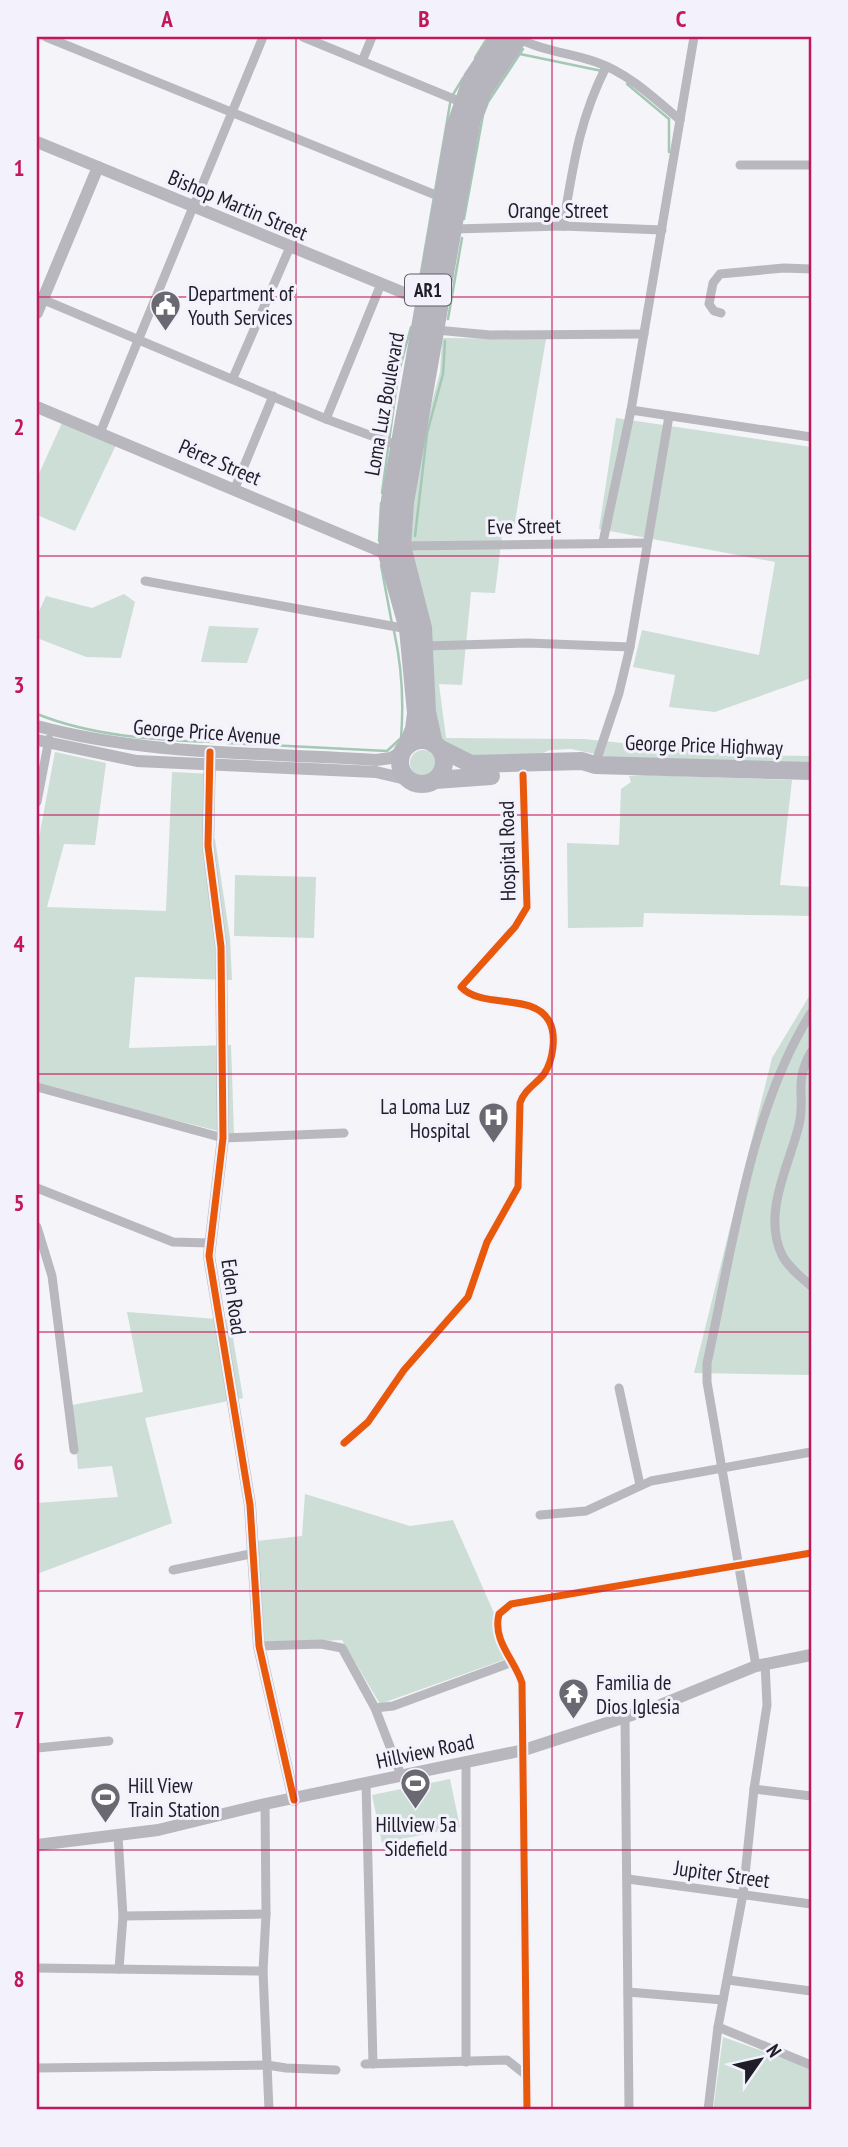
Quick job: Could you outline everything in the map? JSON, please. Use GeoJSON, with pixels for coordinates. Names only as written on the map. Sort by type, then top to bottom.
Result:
{"type":"FeatureCollection","features":[{"type":"Feature","properties":{"kind":"highway","name":"Loma Luz Boulevard"},"geometry":{"type":"LineString","coordinates":[[405,748],[416,720],[408,629],[389,508],[461,102],[472,78],[500,37]]}},
{"type":"Feature","properties":{"kind":"highway","name":"Loma Luz Boulevard"},"geometry":{"type":"LineString","coordinates":[[436,746],[427,712],[425,646],[395,550],[477,104],[518,37]]}},
{"type":"Feature","properties":{"kind":"highway"},"geometry":{"type":"LineString","coordinates":[[417,741],[436,746],[444,762],[435,780],[422,784],[410,780],[402,770],[405,748],[417,741]]}},
{"type":"Feature","properties":{"kind":"highway","name":"George Price Highway"},"geometry":{"type":"LineString","coordinates":[[436,746],[471,764],[582,761],[595,765],[811,771]]}},
{"type":"Feature","properties":{"kind":"highway","name":"George Price Highway"},"geometry":{"type":"LineString","coordinates":[[435,780],[582,771],[595,765]]}},
{"type":"Feature","properties":{"kind":"street"},"geometry":{"type":"LineString","coordinates":[[46,37],[230,114],[443,198]]}},
{"type":"Feature","properties":{"kind":"street"},"geometry":{"type":"LineString","coordinates":[[100,433],[263,37]]}},
{"type":"Feature","properties":{"kind":"street"},"geometry":{"type":"LineString","coordinates":[[303,37],[363,59],[461,102]]}},
{"type":"Feature","properties":{"kind":"street"},"geometry":{"type":"LineString","coordinates":[[363,59],[372,37]]}},
{"type":"Feature","properties":{"kind":"street"},"geometry":{"type":"LineString","coordinates":[[518,37],[539,47],[606,67],[633,81],[680,120]]}},
{"type":"Feature","properties":{"kind":"street"},"geometry":{"type":"LineString","coordinates":[[603,541],[631,410],[694,37]]}},
{"type":"Feature","properties":{"kind":"street"},"geometry":{"type":"LineString","coordinates":[[563,226],[578,135],[589,100],[606,67]]}},
{"type":"Feature","properties":{"kind":"street","name":"Bishop Martin Street"},"geometry":{"type":"LineString","coordinates":[[37,142],[426,302]]}},
{"type":"Feature","properties":{"kind":"street"},"geometry":{"type":"LineString","coordinates":[[740,165],[811,165]]}},
{"type":"Feature","properties":{"kind":"street"},"geometry":{"type":"LineString","coordinates":[[37,313],[40,298],[98,167]]}},
{"type":"Feature","properties":{"kind":"street","name":"Orange Street"},"geometry":{"type":"LineString","coordinates":[[454,229],[563,226],[662,230]]}},
{"type":"Feature","properties":{"kind":"street"},"geometry":{"type":"LineString","coordinates":[[233,378],[290,247]]}},
{"type":"Feature","properties":{"kind":"street"},"geometry":{"type":"LineString","coordinates":[[721,313],[714,311],[709,304],[713,283],[720,274],[811,269]]}},
{"type":"Feature","properties":{"kind":"street"},"geometry":{"type":"LineString","coordinates":[[326,419],[381,284]]}},
{"type":"Feature","properties":{"kind":"street"},"geometry":{"type":"LineString","coordinates":[[40,298],[326,419],[399,446]]}},
{"type":"Feature","properties":{"kind":"street"},"geometry":{"type":"LineString","coordinates":[[436,330],[490,335],[644,334]]}},
{"type":"Feature","properties":{"kind":"street"},"geometry":{"type":"LineString","coordinates":[[235,488],[273,396]]}},
{"type":"Feature","properties":{"kind":"street","name":"Pérez Street"},"geometry":{"type":"LineString","coordinates":[[37,407],[395,550]]}},
{"type":"Feature","properties":{"kind":"street"},"geometry":{"type":"LineString","coordinates":[[631,410],[811,437]]}},
{"type":"Feature","properties":{"kind":"street"},"geometry":{"type":"LineString","coordinates":[[595,765],[620,693],[630,647],[669,416]]}},
{"type":"Feature","properties":{"kind":"street","name":"Eve Street"},"geometry":{"type":"LineString","coordinates":[[395,550],[603,541],[647,543]]}},
{"type":"Feature","properties":{"kind":"street"},"geometry":{"type":"LineString","coordinates":[[145,581],[408,629]]}},
{"type":"Feature","properties":{"kind":"street"},"geometry":{"type":"LineString","coordinates":[[425,646],[528,643],[630,647]]}},
{"type":"Feature","properties":{"kind":"street","name":"George Price Avenue"},"geometry":{"type":"LineString","coordinates":[[37,726],[46,738],[137,761],[376,772],[410,780]]}},
{"type":"Feature","properties":{"kind":"street"},"geometry":{"type":"LineString","coordinates":[[37,802],[46,738]]}},
{"type":"Feature","properties":{"kind":"street","name":"George Price Avenue"},"geometry":{"type":"LineString","coordinates":[[46,738],[210,752],[376,760],[391,758],[405,748]]}},
{"type":"Feature","properties":{"kind":"street","name":"Eden Road"},"geometry":{"type":"LineString","coordinates":[[210,752],[208,846],[223,982],[223,1138],[209,1243],[215,1307],[241,1437],[255,1553],[259,1646],[294,1800]]}},
{"type":"Feature","properties":{"kind":"street","name":"Hospital Road"},"geometry":{"type":"LineString","coordinates":[[344,1443],[368,1422],[404,1370],[468,1297],[487,1242],[518,1187],[520,1103],[548,1066],[553,1044],[550,1023],[540,1011],[477,998],[461,987],[516,927],[527,907],[523,775]]}},
{"type":"Feature","properties":{"kind":"street"},"geometry":{"type":"LineString","coordinates":[[708,2110],[718,2027],[743,1894],[754,1789],[767,1705],[761,1664],[738,1567],[707,1382],[707,1363],[767,1110],[784,1059],[811,1013]]}},
{"type":"Feature","properties":{"kind":"street"},"geometry":{"type":"LineString","coordinates":[[811,1052],[801,1074],[800,1123],[782,1181],[774,1222],[783,1257],[811,1286]]}},
{"type":"Feature","properties":{"kind":"street"},"geometry":{"type":"LineString","coordinates":[[37,1087],[223,1138],[344,1133]]}},
{"type":"Feature","properties":{"kind":"street"},"geometry":{"type":"LineString","coordinates":[[37,1188],[173,1242],[209,1243]]}},
{"type":"Feature","properties":{"kind":"street"},"geometry":{"type":"LineString","coordinates":[[37,1227],[52,1276],[74,1450]]}},
{"type":"Feature","properties":{"kind":"street"},"geometry":{"type":"LineString","coordinates":[[619,1388],[640,1485]]}},
{"type":"Feature","properties":{"kind":"street"},"geometry":{"type":"LineString","coordinates":[[540,1515],[586,1511],[640,1485],[721,1467],[811,1452]]}},
{"type":"Feature","properties":{"kind":"street"},"geometry":{"type":"LineString","coordinates":[[173,1570],[255,1553]]}},
{"type":"Feature","properties":{"kind":"street"},"geometry":{"type":"LineString","coordinates":[[527,2110],[522,1683],[509,1662],[497,1622],[499,1614],[512,1604],[811,1553]]}},
{"type":"Feature","properties":{"kind":"street"},"geometry":{"type":"LineString","coordinates":[[259,1646],[321,1644],[342,1648],[375,1707],[401,1775]]}},
{"type":"Feature","properties":{"kind":"street","name":"Hillview Road"},"geometry":{"type":"LineString","coordinates":[[37,1845],[158,1830],[265,1804],[524,1750],[625,1718],[761,1664],[811,1655]]}},
{"type":"Feature","properties":{"kind":"street"},"geometry":{"type":"LineString","coordinates":[[375,1707],[393,1706],[509,1662]]}},
{"type":"Feature","properties":{"kind":"street"},"geometry":{"type":"LineString","coordinates":[[625,1718],[623,1827],[628,1879],[629,2110]]}},
{"type":"Feature","properties":{"kind":"street"},"geometry":{"type":"LineString","coordinates":[[37,1748],[109,1741]]}},
{"type":"Feature","properties":{"kind":"street"},"geometry":{"type":"LineString","coordinates":[[466,1761],[466,2062]]}},
{"type":"Feature","properties":{"kind":"street"},"geometry":{"type":"LineString","coordinates":[[366,1783],[369,2064],[508,2060],[526,2074]]}},
{"type":"Feature","properties":{"kind":"street"},"geometry":{"type":"LineString","coordinates":[[754,1789],[811,1796]]}},
{"type":"Feature","properties":{"kind":"street"},"geometry":{"type":"LineString","coordinates":[[265,1804],[266,1914],[263,1971],[269,2110]]}},
{"type":"Feature","properties":{"kind":"street"},"geometry":{"type":"LineString","coordinates":[[118,1836],[122,1916],[119,1969]]}},
{"type":"Feature","properties":{"kind":"street","name":"Jupiter Street"},"geometry":{"type":"LineString","coordinates":[[628,1879],[811,1904]]}},
{"type":"Feature","properties":{"kind":"street"},"geometry":{"type":"LineString","coordinates":[[122,1916],[266,1914]]}},
{"type":"Feature","properties":{"kind":"street"},"geometry":{"type":"LineString","coordinates":[[37,1968],[263,1971]]}},
{"type":"Feature","properties":{"kind":"street"},"geometry":{"type":"LineString","coordinates":[[728,1980],[811,1991]]}},
{"type":"Feature","properties":{"kind":"street"},"geometry":{"type":"LineString","coordinates":[[628,1992],[723,2000]]}},
{"type":"Feature","properties":{"kind":"street"},"geometry":{"type":"LineString","coordinates":[[718,2027],[811,2065]]}},
{"type":"Feature","properties":{"kind":"street"},"geometry":{"type":"LineString","coordinates":[[37,2068],[267,2065],[336,2070]]}},
{"type":"Feature","properties":{"kind":"green space"},"geometry":{"type":"Polygon","coordinates":[[[442,338],[546,339],[514,527],[503,527],[495,593],[471,592],[462,685],[439,684],[446,738],[584,739],[740,755],[811,756],[811,765],[627,761],[571,749],[550,750],[536,756],[480,759],[451,749],[442,740],[435,718],[433,646],[410,545],[426,425],[440,372],[442,338]]]}},
{"type":"Feature","properties":{"kind":"green space"},"geometry":{"type":"Polygon","coordinates":[[[616,418],[811,447],[811,678],[715,712],[669,707],[675,675],[633,667],[642,630],[759,655],[775,562],[599,529],[616,418]]]}},
{"type":"Feature","properties":{"kind":"green space"},"geometry":{"type":"Polygon","coordinates":[[[62,423],[116,445],[75,531],[37,515],[37,478],[62,423]]]}},
{"type":"Feature","properties":{"kind":"green space"},"geometry":{"type":"Polygon","coordinates":[[[124,594],[135,602],[121,658],[86,657],[37,638],[37,616],[46,596],[92,608],[124,594]]]}},
{"type":"Feature","properties":{"kind":"green space"},"geometry":{"type":"Polygon","coordinates":[[[209,626],[259,628],[247,663],[201,662],[209,626]]]}},
{"type":"Feature","properties":{"kind":"green space"},"geometry":{"type":"Polygon","coordinates":[[[423,750],[432,754],[436,763],[432,772],[423,776],[414,772],[410,763],[414,754],[423,750]]]}},
{"type":"Feature","properties":{"kind":"green space"},"geometry":{"type":"Polygon","coordinates":[[[55,752],[106,763],[95,845],[64,844],[47,907],[166,911],[172,772],[213,774],[208,839],[215,839],[230,938],[232,980],[135,977],[129,1048],[231,1045],[234,1135],[37,1085],[37,848],[55,752]]]}},
{"type":"Feature","properties":{"kind":"green space"},"geometry":{"type":"Polygon","coordinates":[[[629,776],[792,780],[780,885],[811,887],[811,916],[644,913],[643,927],[568,928],[567,843],[619,845],[621,789],[631,782],[629,776]]]}},
{"type":"Feature","properties":{"kind":"green space"},"geometry":{"type":"Polygon","coordinates":[[[235,875],[316,877],[314,938],[234,936],[235,875]]]}},
{"type":"Feature","properties":{"kind":"green space"},"geometry":{"type":"Polygon","coordinates":[[[811,993],[811,1375],[694,1373],[772,1058],[811,993]]]}},
{"type":"Feature","properties":{"kind":"green space"},"geometry":{"type":"Polygon","coordinates":[[[127,1312],[230,1320],[243,1398],[145,1418],[172,1523],[37,1574],[37,1503],[118,1497],[112,1466],[78,1469],[72,1405],[143,1392],[127,1312]]]}},
{"type":"Feature","properties":{"kind":"green space"},"geometry":{"type":"Polygon","coordinates":[[[305,1494],[410,1526],[453,1520],[494,1613],[506,1659],[380,1704],[342,1640],[265,1644],[257,1541],[302,1536],[305,1494]]]}},
{"type":"Feature","properties":{"kind":"green space","name":"Hillview 5a Sidefield"},"geometry":{"type":"Polygon","coordinates":[[[450,1779],[460,1827],[382,1843],[372,1795],[450,1779]]]}},
{"type":"Feature","properties":{"kind":"green space"},"geometry":{"type":"Polygon","coordinates":[[[723,2037],[811,2068],[811,2110],[713,2110],[723,2037]]]}},
{"type":"Feature","properties":{"kind":"waterway"},"geometry":{"type":"LineString","coordinates":[[475,58],[488,37]]}},
{"type":"Feature","properties":{"kind":"waterway"},"geometry":{"type":"LineString","coordinates":[[464,219],[483,115],[488,102],[523,49]]}},
{"type":"Feature","properties":{"kind":"waterway"},"geometry":{"type":"LineString","coordinates":[[520,54],[602,71]]}},
{"type":"Feature","properties":{"kind":"waterway"},"geometry":{"type":"LineString","coordinates":[[418,290],[451,98],[463,78]]}},
{"type":"Feature","properties":{"kind":"waterway"},"geometry":{"type":"LineString","coordinates":[[627,84],[669,119],[669,152]]}},
{"type":"Feature","properties":{"kind":"waterway"},"geometry":{"type":"LineString","coordinates":[[448,319],[462,238]]}},
{"type":"Feature","properties":{"kind":"waterway"},"geometry":{"type":"LineString","coordinates":[[382,493],[398,375],[411,327]]}},
{"type":"Feature","properties":{"kind":"waterway"},"geometry":{"type":"LineString","coordinates":[[415,536],[427,433],[443,374],[445,341]]}},
{"type":"Feature","properties":{"kind":"waterway"},"geometry":{"type":"LineString","coordinates":[[379,541],[381,503]]}},
{"type":"Feature","properties":{"kind":"waterway"},"geometry":{"type":"LineString","coordinates":[[381,565],[392,624]]}},
{"type":"Feature","properties":{"kind":"waterway"},"geometry":{"type":"LineString","coordinates":[[228,743],[387,751],[401,738],[402,724],[401,671],[394,631]]}},
{"type":"Feature","properties":{"kind":"waterway"},"geometry":{"type":"LineString","coordinates":[[37,714],[101,732],[213,742]]}},
{"type":"Feature","properties":{"kind":"cycle path"},"geometry":{"type":"LineString","coordinates":[[210,752],[208,846],[221,947],[223,1138],[209,1256],[250,1505],[259,1646],[294,1800]]}},
{"type":"Feature","properties":{"kind":"cycle path"},"geometry":{"type":"LineString","coordinates":[[344,1443],[368,1422],[404,1370],[468,1297],[487,1242],[518,1187],[520,1103],[524,1094],[547,1069],[552,1055],[553,1033],[542,1012],[520,1004],[482,998],[461,987],[515,927],[527,907],[523,775]]}},
{"type":"Feature","properties":{"kind":"cycle path"},"geometry":{"type":"LineString","coordinates":[[527,2110],[522,1683],[501,1642],[499,1614],[511,1604],[811,1553]]}},
{"type":"Feature","properties":{"kind":"place","name":"Department of Youth Services"},"geometry":{"type":"Point","coordinates":[165,332]}},
{"type":"Feature","properties":{"kind":"place","name":"La Loma Luz Hospital"},"geometry":{"type":"Point","coordinates":[493,1145]}},
{"type":"Feature","properties":{"kind":"place","name":"Familia de Dios Iglesia"},"geometry":{"type":"Point","coordinates":[573,1721]}},
{"type":"Feature","properties":{"kind":"place","name":"Hillview 5a Sidefield"},"geometry":{"type":"Point","coordinates":[416,1811]}},
{"type":"Feature","properties":{"kind":"place","name":"Hill View Train Station"},"geometry":{"type":"Point","coordinates":[105,1824]}}]}
